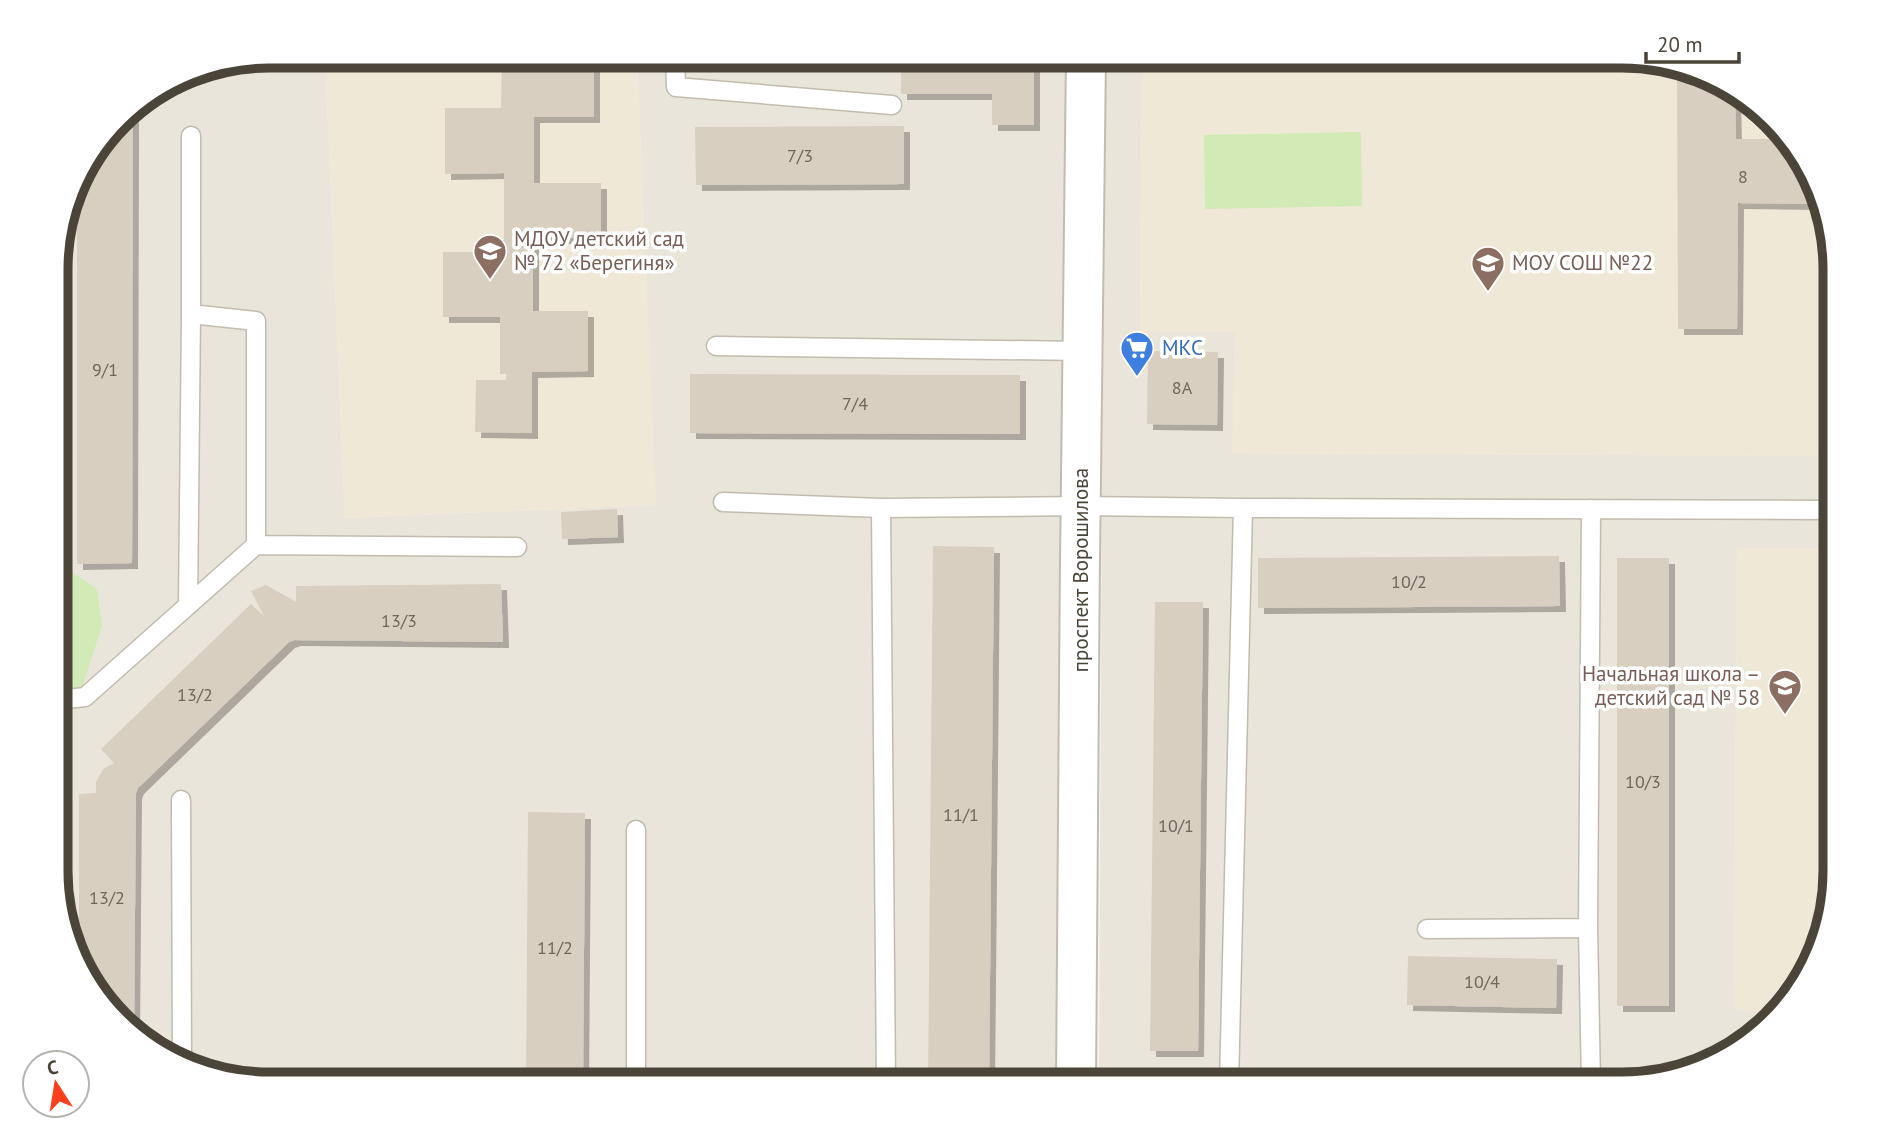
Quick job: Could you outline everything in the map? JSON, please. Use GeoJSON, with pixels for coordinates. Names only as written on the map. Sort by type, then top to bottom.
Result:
{"type":"FeatureCollection","features":[{"type":"Feature","properties":{"kind":"street","name":"проспект Ворошилова"},"geometry":{"type":"LineString","coordinates":[[1076,1071],[1086,68]]}},
{"type":"Feature","properties":{"kind":"lane"},"geometry":{"type":"LineString","coordinates":[[676,69],[676,87],[892,105]]}},
{"type":"Feature","properties":{"kind":"lane"},"geometry":{"type":"LineString","coordinates":[[188,605],[191,136]]}},
{"type":"Feature","properties":{"kind":"lane"},"geometry":{"type":"LineString","coordinates":[[191,314],[256,321],[256,545]]}},
{"type":"Feature","properties":{"kind":"lane"},"geometry":{"type":"LineString","coordinates":[[716,346],[1081,351]]}},
{"type":"Feature","properties":{"kind":"lane"},"geometry":{"type":"LineString","coordinates":[[723,502],[881,508],[1082,506],[1822,510]]}},
{"type":"Feature","properties":{"kind":"lane"},"geometry":{"type":"LineString","coordinates":[[881,508],[886,1072]]}},
{"type":"Feature","properties":{"kind":"lane"},"geometry":{"type":"LineString","coordinates":[[1229,1071],[1242,508]]}},
{"type":"Feature","properties":{"kind":"lane"},"geometry":{"type":"LineString","coordinates":[[1591,509],[1588,928],[1591,1071]]}},
{"type":"Feature","properties":{"kind":"lane"},"geometry":{"type":"LineString","coordinates":[[68,699],[85,697],[256,545],[517,547]]}},
{"type":"Feature","properties":{"kind":"lane"},"geometry":{"type":"LineString","coordinates":[[181,800],[182,1051]]}},
{"type":"Feature","properties":{"kind":"lane"},"geometry":{"type":"LineString","coordinates":[[636,830],[636,1072]]}},
{"type":"Feature","properties":{"kind":"lane"},"geometry":{"type":"LineString","coordinates":[[1427,929],[1588,928]]}},
{"type":"Feature","properties":{"kind":"shaded area"},"geometry":{"type":"Polygon","coordinates":[[[1071,68],[1064,1071],[269,1072],[217,1065],[192,1056],[169,1045],[137,1022],[102,983],[89,960],[72,910],[68,871],[68,269],[72,230],[79,204],[95,169],[118,137],[137,118],[169,95],[204,79],[256,69],[326,69],[345,518],[655,505],[638,69],[1071,68]]]}},
{"type":"Feature","properties":{"kind":"shaded area"},"geometry":{"type":"Polygon","coordinates":[[[1104,68],[1142,68],[1140,331],[1235,332],[1233,453],[1822,456],[1822,548],[1737,548],[1734,1010],[1766,1011],[1744,1030],[1699,1056],[1674,1065],[1635,1071],[1099,1071],[1104,68]]]}},
{"type":"Feature","properties":{"kind":"shaded area","name":"МОУ СОШ №22"},"geometry":{"type":"Polygon","coordinates":[[[1142,68],[1648,70],[1699,84],[1744,110],[1764,127],[1781,147],[1802,180],[1819,230],[1822,256],[1822,456],[1232,453],[1235,332],[1140,331],[1142,68]]]}},
{"type":"Feature","properties":{"kind":"shaded area","name":"МДОУ детский сад № 72 «Берегиня»"},"geometry":{"type":"Polygon","coordinates":[[[326,69],[638,69],[656,505],[345,518],[326,69]]]}},
{"type":"Feature","properties":{"kind":"shaded area","name":"Начальная школа – детский сад № 58"},"geometry":{"type":"Polygon","coordinates":[[[1737,548],[1822,548],[1822,884],[1819,910],[1807,948],[1781,993],[1766,1011],[1734,1010],[1737,548]]]}},
{"type":"Feature","properties":{"kind":"green space"},"geometry":{"type":"Polygon","coordinates":[[[1361,132],[1362,206],[1205,209],[1204,135],[1361,132]]]}},
{"type":"Feature","properties":{"kind":"green space"},"geometry":{"type":"Polygon","coordinates":[[[68,569],[97,589],[102,626],[82,688],[68,691],[68,569]]]}},
{"type":"Feature","properties":{"kind":"building"},"geometry":{"type":"Polygon","coordinates":[[[1034,68],[1034,125],[992,125],[992,94],[901,94],[901,69],[1034,68]]]}},
{"type":"Feature","properties":{"kind":"building"},"geometry":{"type":"Polygon","coordinates":[[[502,69],[594,69],[594,117],[534,117],[534,183],[601,183],[601,238],[533,238],[533,311],[588,311],[588,371],[532,372],[532,433],[475,432],[476,380],[506,380],[506,374],[500,374],[500,317],[443,317],[443,252],[504,252],[504,173],[445,174],[445,108],[501,108],[502,69]]]}},
{"type":"Feature","properties":{"kind":"building"},"geometry":{"type":"Polygon","coordinates":[[[1677,76],[1722,95],[1735,104],[1736,139],[1774,139],[1789,157],[1812,204],[1738,203],[1737,329],[1678,329],[1677,76]]]}},
{"type":"Feature","properties":{"kind":"building"},"geometry":{"type":"Polygon","coordinates":[[[133,122],[132,563],[77,564],[77,211],[102,157],[133,122]]]}},
{"type":"Feature","properties":{"kind":"building"},"geometry":{"type":"Polygon","coordinates":[[[904,126],[904,184],[696,185],[695,127],[904,126]]]}},
{"type":"Feature","properties":{"kind":"building"},"geometry":{"type":"Polygon","coordinates":[[[1148,351],[1218,352],[1217,425],[1147,424],[1148,351]]]}},
{"type":"Feature","properties":{"kind":"building"},"geometry":{"type":"Polygon","coordinates":[[[690,374],[1020,375],[1020,434],[690,433],[690,374]]]}},
{"type":"Feature","properties":{"kind":"building"},"geometry":{"type":"Polygon","coordinates":[[[617,509],[618,537],[562,539],[561,512],[617,509]]]}},
{"type":"Feature","properties":{"kind":"building"},"geometry":{"type":"Polygon","coordinates":[[[933,546],[994,547],[989,1071],[928,1072],[933,546]]]}},
{"type":"Feature","properties":{"kind":"building"},"geometry":{"type":"Polygon","coordinates":[[[1559,556],[1560,606],[1258,608],[1258,558],[1559,556]]]}},
{"type":"Feature","properties":{"kind":"building"},"geometry":{"type":"Polygon","coordinates":[[[1617,558],[1669,558],[1669,1006],[1617,1006],[1617,558]]]}},
{"type":"Feature","properties":{"kind":"building"},"geometry":{"type":"Polygon","coordinates":[[[501,584],[503,642],[289,642],[138,788],[134,1019],[102,983],[79,936],[79,794],[96,793],[96,782],[103,769],[114,763],[101,749],[251,604],[264,616],[251,591],[266,585],[296,602],[296,586],[501,584]]]}},
{"type":"Feature","properties":{"kind":"building"},"geometry":{"type":"Polygon","coordinates":[[[1155,602],[1203,602],[1198,1051],[1150,1051],[1155,602]]]}},
{"type":"Feature","properties":{"kind":"building"},"geometry":{"type":"Polygon","coordinates":[[[528,812],[585,813],[583,1072],[526,1072],[528,812]]]}},
{"type":"Feature","properties":{"kind":"building"},"geometry":{"type":"Polygon","coordinates":[[[1408,956],[1557,959],[1556,1008],[1407,1005],[1408,956]]]}},
{"type":"Feature","properties":{"kind":"place","name":"МДОУ детский сад № 72 «Берегиня»"},"geometry":{"type":"Point","coordinates":[490,281]}},
{"type":"Feature","properties":{"kind":"place","name":"МОУ СОШ №22"},"geometry":{"type":"Point","coordinates":[1488,293]}},
{"type":"Feature","properties":{"kind":"place","name":"МКС"},"geometry":{"type":"Point","coordinates":[1137,378]}},
{"type":"Feature","properties":{"kind":"place","name":"Начальная школа – детский сад № 58"},"geometry":{"type":"Point","coordinates":[1785,716]}}]}
